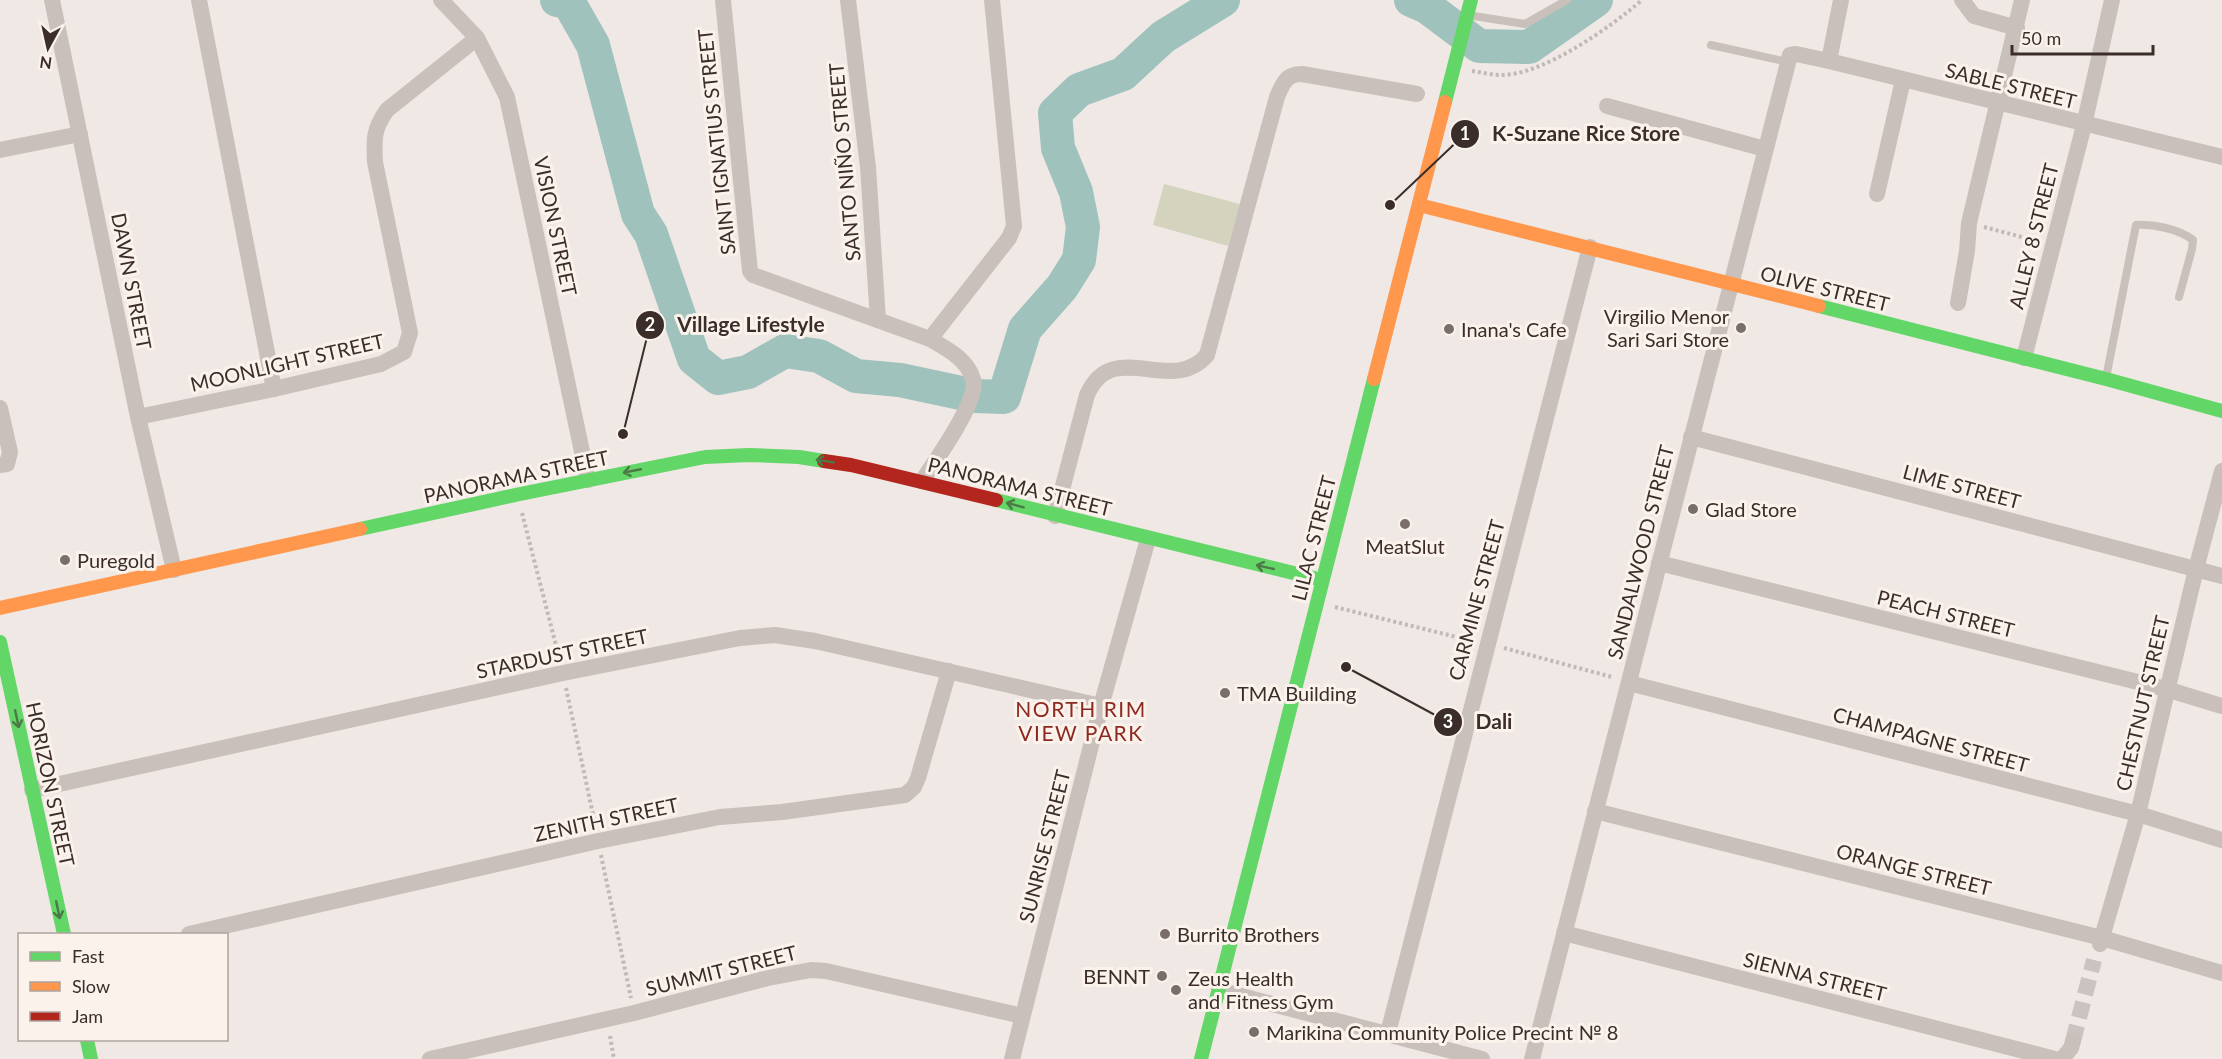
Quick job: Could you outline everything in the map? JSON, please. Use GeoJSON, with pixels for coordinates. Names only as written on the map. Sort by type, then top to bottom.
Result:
{"type":"FeatureCollection","features":[{"type":"Feature","properties":{"kind":"street","name":"DAWN STREET"},"geometry":{"type":"LineString","coordinates":[[52,0],[138,417],[174,570]]}},
{"type":"Feature","properties":{"kind":"street"},"geometry":{"type":"LineString","coordinates":[[199,0],[274,389]]}},
{"type":"Feature","properties":{"kind":"street","name":"VISION STREET"},"geometry":{"type":"LineString","coordinates":[[441,0],[477,38],[507,97],[588,480]]}},
{"type":"Feature","properties":{"kind":"street","name":"SAINT IGNATIUS STREET"},"geometry":{"type":"LineString","coordinates":[[723,0],[750,271],[760,279],[930,339],[966,364],[973,379],[974,387],[968,408],[922,481]]}},
{"type":"Feature","properties":{"kind":"street","name":"SANTO NIÑO STREET"},"geometry":{"type":"LineString","coordinates":[[848,0],[866,146],[878,320]]}},
{"type":"Feature","properties":{"kind":"street"},"geometry":{"type":"LineString","coordinates":[[930,339],[1009,238],[1014,226],[992,0]]}},
{"type":"Feature","properties":{"kind":"street","name":"LILAC STREET"},"geometry":{"type":"LineString","coordinates":[[1202,1059],[1471,0]]}},
{"type":"Feature","properties":{"kind":"street"},"geometry":{"type":"LineString","coordinates":[[1829,61],[1841,0]]}},
{"type":"Feature","properties":{"kind":"street"},"geometry":{"type":"LineString","coordinates":[[1962,0],[1974,16],[2017,28]]}},
{"type":"Feature","properties":{"kind":"street"},"geometry":{"type":"LineString","coordinates":[[1958,303],[1967,250],[1968,223],[2022,0]]}},
{"type":"Feature","properties":{"kind":"street","name":"ALLEY 8 STREET"},"geometry":{"type":"LineString","coordinates":[[2024,358],[2084,125],[2112,0]]}},
{"type":"Feature","properties":{"kind":"street","name":"MOONLIGHT STREET"},"geometry":{"type":"LineString","coordinates":[[138,417],[381,364],[404,352],[408,346],[410,333],[375,162],[374,134],[387,110],[477,38]]}},
{"type":"Feature","properties":{"kind":"street","name":"SABLE STREET"},"geometry":{"type":"LineString","coordinates":[[1789,58],[1796,54],[1829,61],[2222,157]]}},
{"type":"Feature","properties":{"kind":"street","name":"SANDALWOOD STREET"},"geometry":{"type":"LineString","coordinates":[[1532,1059],[1789,58]]}},
{"type":"Feature","properties":{"kind":"street"},"geometry":{"type":"LineString","coordinates":[[1055,516],[1087,395],[1097,379],[1119,368],[1188,370],[1197,366],[1208,355],[1277,97],[1286,79],[1291,75],[1302,74],[1417,94]]}},
{"type":"Feature","properties":{"kind":"street"},"geometry":{"type":"LineString","coordinates":[[1877,194],[1903,80]]}},
{"type":"Feature","properties":{"kind":"street"},"geometry":{"type":"LineString","coordinates":[[1607,106],[1765,149]]}},
{"type":"Feature","properties":{"kind":"street"},"geometry":{"type":"LineString","coordinates":[[0,150],[80,134]]}},
{"type":"Feature","properties":{"kind":"street","name":"OLIVE STREET"},"geometry":{"type":"LineString","coordinates":[[1419,205],[2106,379],[2222,411]]}},
{"type":"Feature","properties":{"kind":"street","name":"CARMINE STREET"},"geometry":{"type":"LineString","coordinates":[[1388,1033],[1590,247]]}},
{"type":"Feature","properties":{"kind":"street"},"geometry":{"type":"LineString","coordinates":[[0,408],[10,452],[5,462]]}},
{"type":"Feature","properties":{"kind":"street","name":"LIME STREET"},"geometry":{"type":"LineString","coordinates":[[1691,437],[2222,576]]}},
{"type":"Feature","properties":{"kind":"street","name":"PANORAMA STREET"},"geometry":{"type":"LineString","coordinates":[[0,608],[588,480],[705,457],[749,455],[809,458],[851,465],[1322,580]]}},
{"type":"Feature","properties":{"kind":"street","name":"CHESTNUT STREET"},"geometry":{"type":"LineString","coordinates":[[2101,941],[2138,814],[2166,689],[2222,471]]}},
{"type":"Feature","properties":{"kind":"street","name":"SUNRISE STREET"},"geometry":{"type":"LineString","coordinates":[[1012,1059],[1101,706],[1148,539]]}},
{"type":"Feature","properties":{"kind":"street","name":"PEACH STREET"},"geometry":{"type":"LineString","coordinates":[[1659,563],[2166,689],[2222,706]]}},
{"type":"Feature","properties":{"kind":"street","name":"STARDUST STREET"},"geometry":{"type":"LineString","coordinates":[[32,790],[563,673],[740,638],[775,635],[815,641],[1101,706]]}},
{"type":"Feature","properties":{"kind":"street","name":"HORIZON STREET"},"geometry":{"type":"LineString","coordinates":[[0,642],[64,933]]}},
{"type":"Feature","properties":{"kind":"street","name":"ZENITH STREET"},"geometry":{"type":"LineString","coordinates":[[193,933],[598,841],[720,817],[782,812],[905,795],[914,787],[918,778],[949,671]]}},
{"type":"Feature","properties":{"kind":"street","name":"CHAMPAGNE STREET"},"geometry":{"type":"LineString","coordinates":[[1629,683],[2138,814],[2222,840]]}},
{"type":"Feature","properties":{"kind":"street","name":"ORANGE STREET"},"geometry":{"type":"LineString","coordinates":[[1595,811],[2222,972]]}},
{"type":"Feature","properties":{"kind":"street","name":"SIENNA STREET"},"geometry":{"type":"LineString","coordinates":[[1564,933],[2055,1059]]}},
{"type":"Feature","properties":{"kind":"street","name":"SUMMIT STREET"},"geometry":{"type":"LineString","coordinates":[[430,1059],[634,1013],[768,978],[811,970],[826,970],[1022,1016]]}},
{"type":"Feature","properties":{"kind":"street"},"geometry":{"type":"LineString","coordinates":[[1219,990],[1482,1059]]}},
{"type":"Feature","properties":{"kind":"street"},"geometry":{"type":"LineString","coordinates":[[87,1041],[91,1059]]}},
{"type":"Feature","properties":{"kind":"street"},"geometry":{"type":"LineString","coordinates":[[2062,1059],[2071,1048],[2073,1041]]}},
{"type":"Feature","properties":{"kind":"lane"},"geometry":{"type":"LineString","coordinates":[[1465,21],[1525,24],[1567,0]]}},
{"type":"Feature","properties":{"kind":"lane"},"geometry":{"type":"LineString","coordinates":[[1711,45],[1789,58]]}},
{"type":"Feature","properties":{"kind":"lane"},"geometry":{"type":"LineString","coordinates":[[2106,379],[2136,225],[2149,224],[2187,235],[2193,240],[2179,297]]}},
{"type":"Feature","properties":{"kind":"path"},"geometry":{"type":"LineString","coordinates":[[1454,64],[1501,75],[1531,69],[1578,46],[1622,17],[1642,0]]}},
{"type":"Feature","properties":{"kind":"path"},"geometry":{"type":"LineString","coordinates":[[1968,223],[2053,245]]}},
{"type":"Feature","properties":{"kind":"path"},"geometry":{"type":"LineString","coordinates":[[520,494],[523,518],[563,673],[634,1013]]}},
{"type":"Feature","properties":{"kind":"path"},"geometry":{"type":"LineString","coordinates":[[607,1019],[614,1059]]}},
{"type":"Feature","properties":{"kind":"green space"},"geometry":{"type":"Polygon","coordinates":[[[1164,184],[1240,204],[1228,246],[1153,225],[1164,184]]]}},
{"type":"Feature","properties":{"kind":"waterway"},"geometry":{"type":"LineString","coordinates":[[557,0],[568,1],[593,45],[638,214],[651,234],[694,359],[718,378],[748,372],[785,351],[819,356],[856,376],[900,380],[975,396],[1004,397],[1025,329],[1062,287],[1079,260],[1083,227],[1076,192],[1058,148],[1055,113],[1079,90],[1123,74],[1163,37],[1223,0]]}},
{"type":"Feature","properties":{"kind":"waterway"},"geometry":{"type":"LineString","coordinates":[[1411,0],[1427,7],[1479,46],[1529,47],[1596,0]]}},
{"type":"Feature","properties":{"kind":"tunnel"},"geometry":{"type":"LineString","coordinates":[[2073,1041],[2094,960]]}},
{"type":"Feature","properties":{"kind":"traffic: fast"},"geometry":{"type":"LineString","coordinates":[[1445,102],[1471,0]]}},
{"type":"Feature","properties":{"kind":"traffic: fast"},"geometry":{"type":"LineString","coordinates":[[1819,306],[2222,411]]}},
{"type":"Feature","properties":{"kind":"traffic: fast"},"geometry":{"type":"LineString","coordinates":[[1201,1059],[1374,379]]}},
{"type":"Feature","properties":{"kind":"traffic: fast"},"geometry":{"type":"LineString","coordinates":[[360,529],[705,457],[749,455],[799,457],[824,461]]}},
{"type":"Feature","properties":{"kind":"traffic: fast"},"geometry":{"type":"LineString","coordinates":[[996,500],[1322,580]]}},
{"type":"Feature","properties":{"kind":"traffic: fast"},"geometry":{"type":"LineString","coordinates":[[0,642],[64,933]]}},
{"type":"Feature","properties":{"kind":"traffic: fast"},"geometry":{"type":"LineString","coordinates":[[87,1041],[91,1059]]}},
{"type":"Feature","properties":{"kind":"traffic: slow"},"geometry":{"type":"LineString","coordinates":[[1374,379],[1445,102]]}},
{"type":"Feature","properties":{"kind":"traffic: slow"},"geometry":{"type":"LineString","coordinates":[[1419,205],[1819,306]]}},
{"type":"Feature","properties":{"kind":"traffic: slow"},"geometry":{"type":"LineString","coordinates":[[0,608],[360,529]]}},
{"type":"Feature","properties":{"kind":"traffic: jam"},"geometry":{"type":"LineString","coordinates":[[824,461],[851,465],[996,500]]}},
{"type":"Feature","properties":{"kind":"place","name":"K-Suzane Rice Store"},"geometry":{"type":"Point","coordinates":[1390,205]}},
{"type":"Feature","properties":{"kind":"place","name":"Virgilio Menor Sari Sari Store"},"geometry":{"type":"Point","coordinates":[1741,328]}},
{"type":"Feature","properties":{"kind":"place","name":"Inana's Cafe"},"geometry":{"type":"Point","coordinates":[1449,329]}},
{"type":"Feature","properties":{"kind":"place","name":"Village Lifestyle"},"geometry":{"type":"Point","coordinates":[623,434]}},
{"type":"Feature","properties":{"kind":"place","name":"Glad Store"},"geometry":{"type":"Point","coordinates":[1693,509]}},
{"type":"Feature","properties":{"kind":"place","name":"MeatSlut"},"geometry":{"type":"Point","coordinates":[1405,524]}},
{"type":"Feature","properties":{"kind":"place","name":"Puregold"},"geometry":{"type":"Point","coordinates":[65,560]}},
{"type":"Feature","properties":{"kind":"place","name":"Dali"},"geometry":{"type":"Point","coordinates":[1346,667]}},
{"type":"Feature","properties":{"kind":"place","name":"TMA Building"},"geometry":{"type":"Point","coordinates":[1225,693]}},
{"type":"Feature","properties":{"kind":"place","name":"Burrito Brothers"},"geometry":{"type":"Point","coordinates":[1165,934]}},
{"type":"Feature","properties":{"kind":"place","name":"BENNT"},"geometry":{"type":"Point","coordinates":[1162,976]}},
{"type":"Feature","properties":{"kind":"place","name":"Zeus Health and Fitness Gym"},"geometry":{"type":"Point","coordinates":[1176,990]}},
{"type":"Feature","properties":{"kind":"place","name":"Marikina Community Police Precint № 8"},"geometry":{"type":"Point","coordinates":[1254,1032]}},
{"type":"Feature","properties":{"kind":"district","name":"NORTH RIM VIEW PARK"},"geometry":{"type":"Point","coordinates":[1081,720]}}]}
